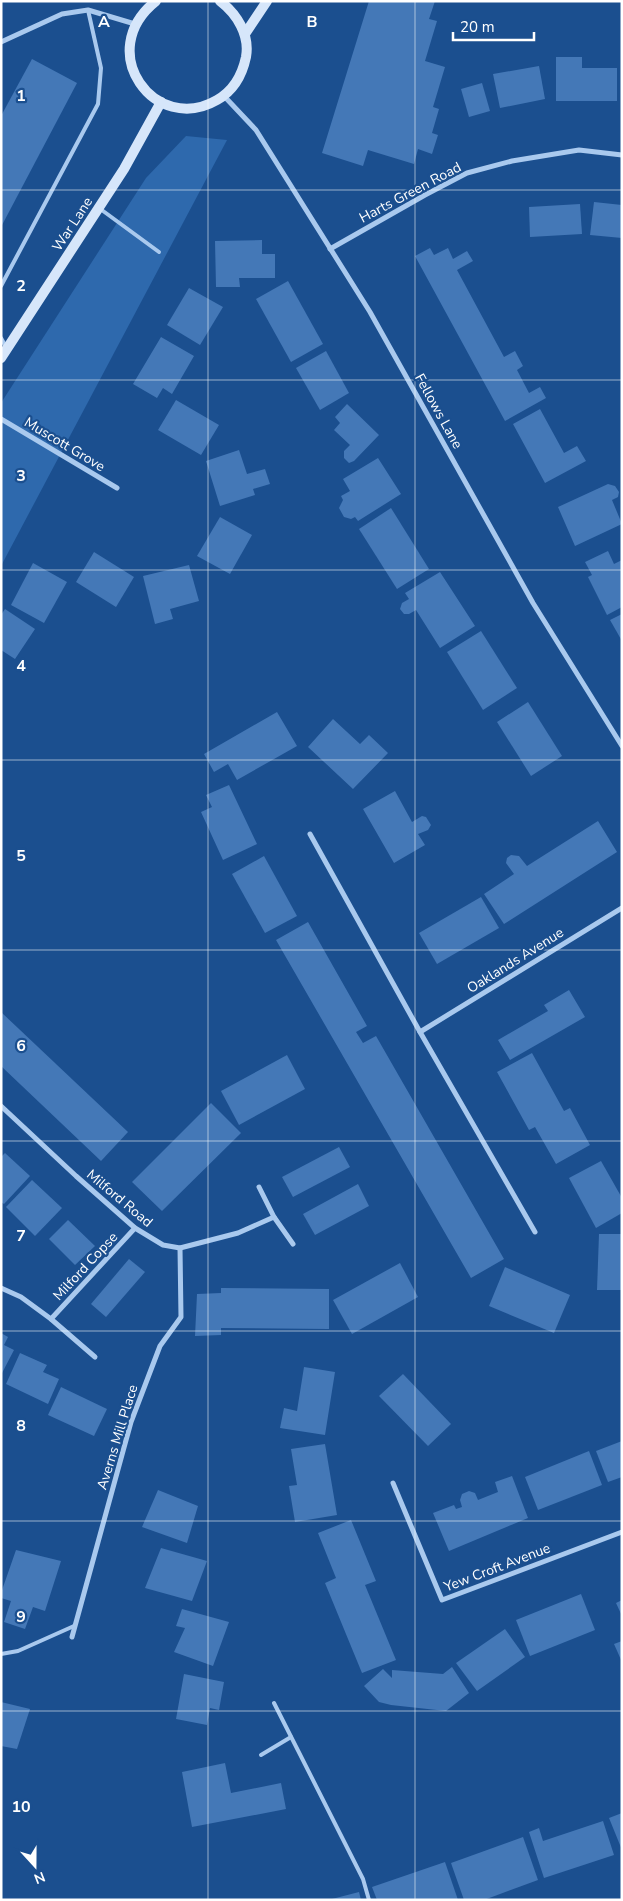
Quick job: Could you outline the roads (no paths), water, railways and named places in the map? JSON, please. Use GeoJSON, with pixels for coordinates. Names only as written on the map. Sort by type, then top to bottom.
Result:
{"type":"FeatureCollection","features":[{"type":"Feature","properties":{"kind":"street"},"geometry":{"type":"LineString","coordinates":[[156,1],[145,10],[135,24],[130,42],[130,60],[135,77],[146,92],[161,102],[176,108],[193,108],[209,105],[224,96],[236,84],[244,68],[247,51],[244,34],[238,20],[229,8],[220,1]]}},
{"type":"Feature","properties":{"kind":"street"},"geometry":{"type":"LineString","coordinates":[[244,34],[267,1]]}},
{"type":"Feature","properties":{"kind":"street"},"geometry":{"type":"LineString","coordinates":[[1,42],[62,14],[88,10],[135,24]]}},
{"type":"Feature","properties":{"kind":"street","name":"Fellows Lane"},"geometry":{"type":"LineString","coordinates":[[224,96],[256,130],[370,312],[533,603],[622,746]]}},
{"type":"Feature","properties":{"kind":"street","name":"War Lane"},"geometry":{"type":"LineString","coordinates":[[4,354],[124,169],[161,102]]}},
{"type":"Feature","properties":{"kind":"street","name":"Harts Green Road"},"geometry":{"type":"LineString","coordinates":[[330,249],[467,173],[512,160],[579,150],[622,155]]}},
{"type":"Feature","properties":{"kind":"street","name":"Muscott Grove"},"geometry":{"type":"LineString","coordinates":[[1,419],[117,488]]}},
{"type":"Feature","properties":{"kind":"street"},"geometry":{"type":"LineString","coordinates":[[310,834],[420,1032],[535,1232]]}},
{"type":"Feature","properties":{"kind":"street","name":"Oaklands Avenue"},"geometry":{"type":"LineString","coordinates":[[420,1032],[622,908]]}},
{"type":"Feature","properties":{"kind":"street","name":"Milford Road"},"geometry":{"type":"LineString","coordinates":[[1,1106],[135,1228],[163,1245],[180,1248]]}},
{"type":"Feature","properties":{"kind":"street"},"geometry":{"type":"LineString","coordinates":[[259,1187],[274,1217],[293,1244]]}},
{"type":"Feature","properties":{"kind":"street"},"geometry":{"type":"LineString","coordinates":[[180,1248],[238,1233],[274,1217]]}},
{"type":"Feature","properties":{"kind":"street","name":"Milford Copse"},"geometry":{"type":"LineString","coordinates":[[51,1320],[135,1228]]}},
{"type":"Feature","properties":{"kind":"street","name":"Averns Mill Place"},"geometry":{"type":"LineString","coordinates":[[72,1637],[132,1422],[160,1346],[181,1317],[180,1248]]}},
{"type":"Feature","properties":{"kind":"street","name":"Milford Copse"},"geometry":{"type":"LineString","coordinates":[[1,1288],[21,1297],[95,1357]]}},
{"type":"Feature","properties":{"kind":"street","name":"Yew Croft Avenue"},"geometry":{"type":"LineString","coordinates":[[393,1483],[442,1600],[622,1532]]}},
{"type":"Feature","properties":{"kind":"lane"},"geometry":{"type":"LineString","coordinates":[[1,286],[98,104],[101,68],[88,10]]}},
{"type":"Feature","properties":{"kind":"lane"},"geometry":{"type":"LineString","coordinates":[[99,208],[159,252]]}},
{"type":"Feature","properties":{"kind":"lane"},"geometry":{"type":"LineString","coordinates":[[1,338],[4,354]]}},
{"type":"Feature","properties":{"kind":"lane"},"geometry":{"type":"LineString","coordinates":[[1,1654],[18,1651],[74,1626]]}},
{"type":"Feature","properties":{"kind":"lane"},"geometry":{"type":"LineString","coordinates":[[274,1703],[363,1880],[369,1900]]}},
{"type":"Feature","properties":{"kind":"lane"},"geometry":{"type":"LineString","coordinates":[[261,1755],[291,1737]]}}]}
